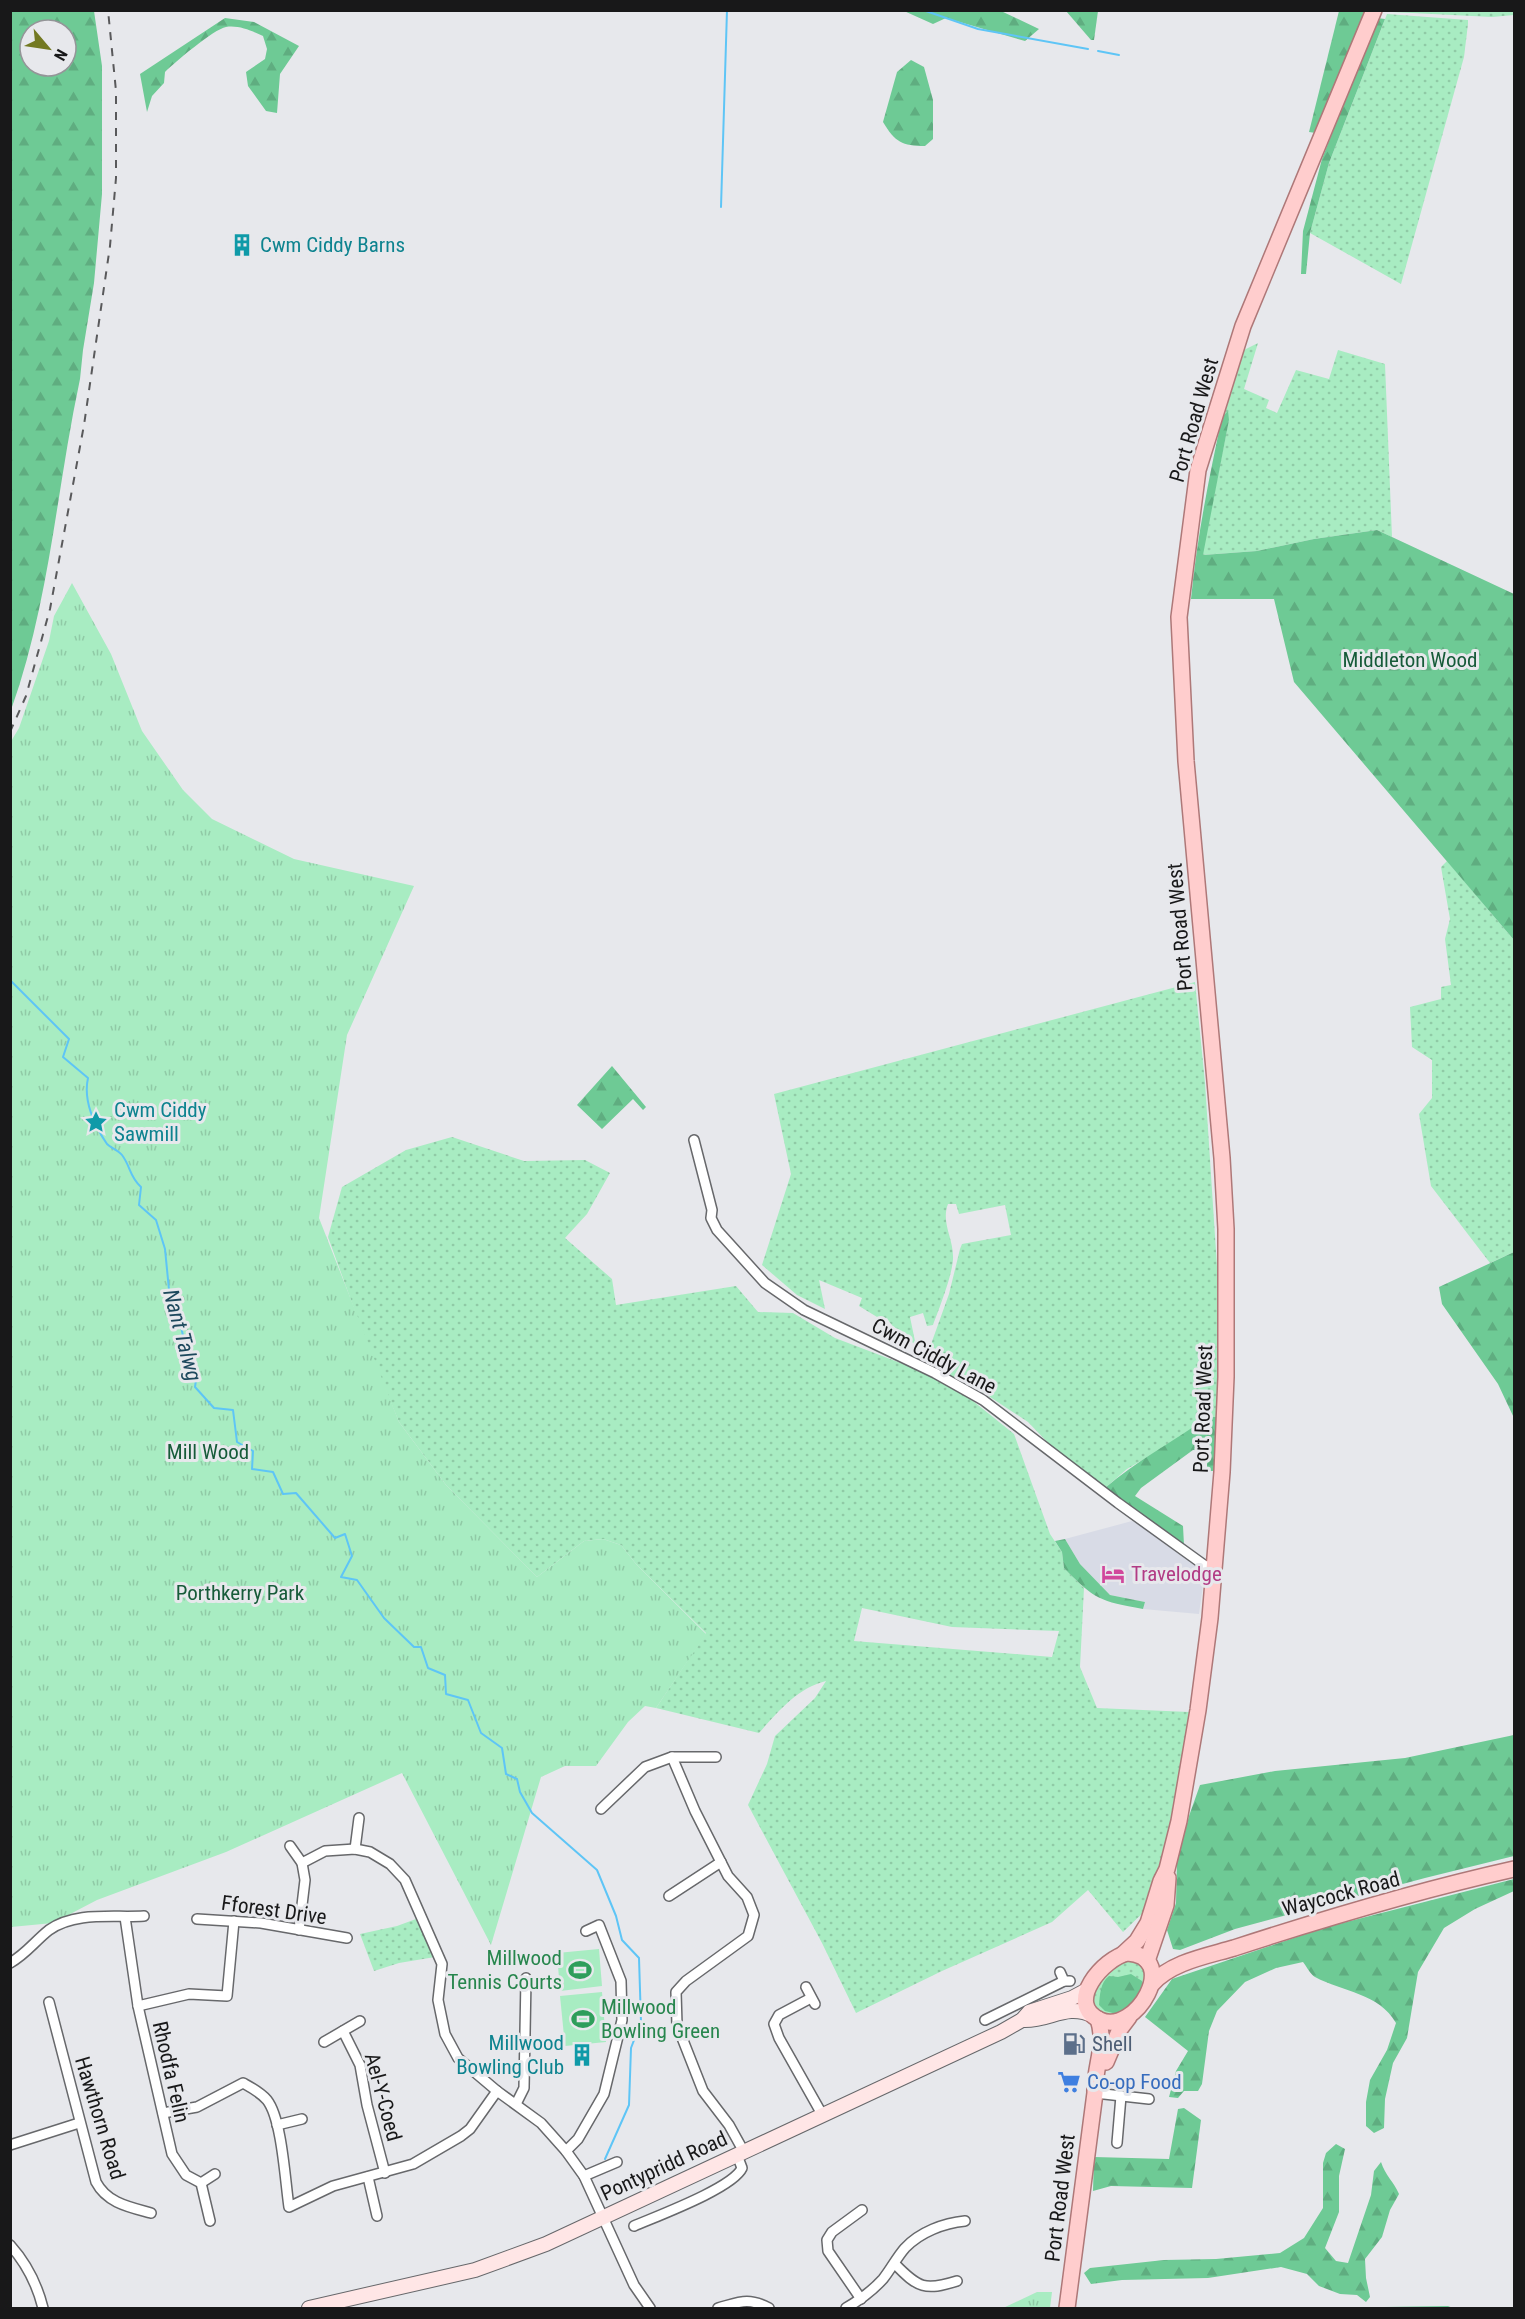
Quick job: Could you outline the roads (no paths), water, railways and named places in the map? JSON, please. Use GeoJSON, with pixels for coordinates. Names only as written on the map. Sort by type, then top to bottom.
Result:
{"type":"FeatureCollection","features":[{"type":"Feature","properties":{"kind":"main road","name":"Port Road West"},"geometry":{"type":"LineString","coordinates":[[1123,1954],[1144,1930],[1167,1869],[1179,1821],[1198,1710],[1214,1568],[1222,1472],[1226,1377],[1226,1229],[1222,1158],[1186,761],[1179,617],[1198,470],[1243,326],[1374,10]]}},
{"type":"Feature","properties":{"kind":"main road","name":"Port Road West"},"geometry":{"type":"LineString","coordinates":[[1148,1963],[1166,1905],[1167,1869]]}},
{"type":"Feature","properties":{"kind":"main road","name":"Waycock Road"},"geometry":{"type":"LineString","coordinates":[[1152,1984],[1158,1977],[1181,1965],[1281,1932],[1515,1869]]}},
{"type":"Feature","properties":{"kind":"main road"},"geometry":{"type":"LineString","coordinates":[[1123,1954],[1136,1954],[1148,1963],[1152,1971],[1152,1984],[1145,1999],[1135,2011],[1118,2021],[1108,2022],[1096,2018],[1086,2001],[1087,1990],[1100,1971],[1111,1960],[1123,1954]]}},
{"type":"Feature","properties":{"kind":"main road","name":"Waycock Road"},"geometry":{"type":"LineString","coordinates":[[1148,1963],[1181,1965]]}},
{"type":"Feature","properties":{"kind":"main road","name":"Pontypridd Road"},"geometry":{"type":"LineString","coordinates":[[309,2308],[475,2270],[546,2244],[1000,2032],[1022,2020],[1029,2012],[1072,1998],[1087,1990]]}},
{"type":"Feature","properties":{"kind":"main road","name":"Pontypridd Road"},"geometry":{"type":"LineString","coordinates":[[1022,2020],[1033,2021],[1070,2010],[1079,2010],[1096,2018]]}},
{"type":"Feature","properties":{"kind":"main road","name":"Port Road West"},"geometry":{"type":"LineString","coordinates":[[1095,2093],[1120,2029],[1135,2011]]}},
{"type":"Feature","properties":{"kind":"main road","name":"Port Road West"},"geometry":{"type":"LineString","coordinates":[[1067,2308],[1095,2079],[1103,2041],[1096,2018]]}},
{"type":"Feature","properties":{"kind":"street","name":"Cwm Ciddy Lane"},"geometry":{"type":"LineString","coordinates":[[694,1140],[712,1210],[711,1218],[717,1230],[765,1283],[804,1310],[935,1373],[983,1400],[1152,1528],[1204,1565],[1214,1568]]}},
{"type":"Feature","properties":{"kind":"street"},"geometry":{"type":"LineString","coordinates":[[602,1809],[645,1767],[672,1757],[716,1757]]}},
{"type":"Feature","properties":{"kind":"street"},"geometry":{"type":"LineString","coordinates":[[634,2226],[710,2192],[733,2178],[742,2168],[741,2154],[729,2125],[703,2091],[677,2025],[676,1992],[686,1981],[748,1936],[754,1915],[747,1897],[728,1876],[695,1811],[672,1757]]}},
{"type":"Feature","properties":{"kind":"street"},"geometry":{"type":"LineString","coordinates":[[355,1849],[359,1818]]}},
{"type":"Feature","properties":{"kind":"street"},"geometry":{"type":"LineString","coordinates":[[290,1846],[302,1863],[306,1880],[299,1930]]}},
{"type":"Feature","properties":{"kind":"street"},"geometry":{"type":"LineString","coordinates":[[302,1863],[325,1851],[355,1849],[369,1852],[390,1864],[405,1880],[442,1964],[438,2000],[445,2034],[458,2058],[497,2091],[541,2123],[566,2151],[584,2176],[634,2284],[650,2308]]}},
{"type":"Feature","properties":{"kind":"street"},"geometry":{"type":"LineString","coordinates":[[669,1896],[721,1862]]}},
{"type":"Feature","properties":{"kind":"street"},"geometry":{"type":"LineString","coordinates":[[10,1963],[23,1956],[51,1929],[82,1917],[144,1916]]}},
{"type":"Feature","properties":{"kind":"street","name":"Rhodfa Felin"},"geometry":{"type":"LineString","coordinates":[[125,1917],[138,2006],[172,2154],[186,2175],[201,2184]]}},
{"type":"Feature","properties":{"kind":"street","name":"Fforest Drive"},"geometry":{"type":"LineString","coordinates":[[197,1919],[261,1923],[347,1938]]}},
{"type":"Feature","properties":{"kind":"street"},"geometry":{"type":"LineString","coordinates":[[138,2006],[189,1994],[227,1996],[234,1921]]}},
{"type":"Feature","properties":{"kind":"street"},"geometry":{"type":"LineString","coordinates":[[566,2151],[578,2139],[604,2094],[622,2020],[621,1981],[603,1935],[598,1925],[586,1931]]}},
{"type":"Feature","properties":{"kind":"street"},"geometry":{"type":"LineString","coordinates":[[516,2104],[524,2088],[526,1978]]}},
{"type":"Feature","properties":{"kind":"street"},"geometry":{"type":"LineString","coordinates":[[1000,2032],[989,2018],[1064,1978]]}},
{"type":"Feature","properties":{"kind":"street"},"geometry":{"type":"LineString","coordinates":[[807,1987],[813,2001],[779,2015],[774,2024],[779,2038],[823,2116]]}},
{"type":"Feature","properties":{"kind":"street","name":"Hawthorn Road"},"geometry":{"type":"LineString","coordinates":[[49,2002],[96,2182],[101,2191],[111,2200],[151,2213]]}},
{"type":"Feature","properties":{"kind":"street","name":"Ael-Y-Coed"},"geometry":{"type":"LineString","coordinates":[[324,2042],[360,2021]]}},
{"type":"Feature","properties":{"kind":"street","name":"Ael-Y-Coed"},"geometry":{"type":"LineString","coordinates":[[343,2031],[360,2065],[367,2105],[385,2173]]}},
{"type":"Feature","properties":{"kind":"street"},"geometry":{"type":"LineString","coordinates":[[163,2113],[197,2107],[243,2083],[261,2093],[268,2102],[277,2125],[289,2206],[333,2186],[414,2164],[470,2129],[497,2091]]}},
{"type":"Feature","properties":{"kind":"street"},"geometry":{"type":"LineString","coordinates":[[1095,2093],[1149,2099]]}},
{"type":"Feature","properties":{"kind":"street"},"geometry":{"type":"LineString","coordinates":[[1117,2143],[1121,2096]]}},
{"type":"Feature","properties":{"kind":"street"},"geometry":{"type":"LineString","coordinates":[[277,2125],[302,2119]]}},
{"type":"Feature","properties":{"kind":"street"},"geometry":{"type":"LineString","coordinates":[[10,2145],[79,2123]]}},
{"type":"Feature","properties":{"kind":"street"},"geometry":{"type":"LineString","coordinates":[[584,2176],[617,2162]]}},
{"type":"Feature","properties":{"kind":"street"},"geometry":{"type":"LineString","coordinates":[[210,2221],[201,2184],[214,2174]]}},
{"type":"Feature","properties":{"kind":"street"},"geometry":{"type":"LineString","coordinates":[[368,2177],[377,2216]]}},
{"type":"Feature","properties":{"kind":"street"},"geometry":{"type":"LineString","coordinates":[[861,2299],[828,2251],[826,2240],[832,2232],[862,2210]]}},
{"type":"Feature","properties":{"kind":"street"},"geometry":{"type":"LineString","coordinates":[[846,2308],[861,2299],[878,2283],[895,2264],[905,2248],[920,2236],[949,2223],[965,2221]]}},
{"type":"Feature","properties":{"kind":"street"},"geometry":{"type":"LineString","coordinates":[[10,2245],[29,2270],[38,2289],[43,2308]]}},
{"type":"Feature","properties":{"kind":"street"},"geometry":{"type":"LineString","coordinates":[[895,2264],[911,2281],[934,2288],[957,2281]]}},
{"type":"Feature","properties":{"kind":"street"},"geometry":{"type":"LineString","coordinates":[[718,2308],[744,2301],[754,2301],[769,2308]]}},
{"type":"Feature","properties":{"kind":"waterway"},"geometry":{"type":"LineString","coordinates":[[721,207],[727,10]]}},
{"type":"Feature","properties":{"kind":"waterway"},"geometry":{"type":"LineString","coordinates":[[923,10],[978,29],[1088,49]]}},
{"type":"Feature","properties":{"kind":"waterway"},"geometry":{"type":"LineString","coordinates":[[1098,51],[1119,55]]}},
{"type":"Feature","properties":{"kind":"waterway","name":"Nant Talwg"},"geometry":{"type":"LineString","coordinates":[[10,980],[69,1039],[63,1057],[88,1078],[88,1104],[98,1129],[107,1144],[122,1155],[134,1179],[141,1187],[139,1205],[156,1220],[165,1249],[170,1300],[180,1322],[187,1354],[197,1373],[195,1387],[214,1408],[233,1410],[237,1442],[253,1451],[252,1469],[273,1472],[283,1494],[296,1493],[335,1538],[345,1534],[352,1556],[341,1577],[357,1580],[384,1618],[414,1647],[421,1647],[428,1668],[445,1675],[446,1694],[468,1700],[481,1733],[502,1748],[506,1774],[517,1779],[520,1792],[532,1813],[597,1870],[616,1916],[622,1940],[639,1958],[641,2022],[631,2048],[629,2105],[605,2159]]}},
{"type":"Feature","properties":{"kind":"railway"},"geometry":{"type":"LineString","coordinates":[[10,732],[26,696],[50,609],[84,425],[110,246],[116,178],[116,91],[108,10]]}},
{"type":"Feature","properties":{"kind":"place","name":"Cwm Ciddy Barns"},"geometry":{"type":"Point","coordinates":[242,245]}},
{"type":"Feature","properties":{"kind":"place","name":"Cwm Ciddy Sawmill"},"geometry":{"type":"Point","coordinates":[96,1122]}},
{"type":"Feature","properties":{"kind":"place","name":"Travelodge"},"geometry":{"type":"Point","coordinates":[1113,1574]}},
{"type":"Feature","properties":{"kind":"place","name":"Millwood Tennis Courts"},"geometry":{"type":"Point","coordinates":[580,1970]}},
{"type":"Feature","properties":{"kind":"place","name":"Millwood Bowling Green"},"geometry":{"type":"Point","coordinates":[583,2019]}},
{"type":"Feature","properties":{"kind":"place","name":"Shell"},"geometry":{"type":"Point","coordinates":[1074,2044]}},
{"type":"Feature","properties":{"kind":"place","name":"Millwood Bowling Club"},"geometry":{"type":"Point","coordinates":[582,2055]}},
{"type":"Feature","properties":{"kind":"place","name":"Co-op Food"},"geometry":{"type":"Point","coordinates":[1069,2082]}},
{"type":"Feature","properties":{"kind":"park label","name":"Middleton Wood"},"geometry":{"type":"Point","coordinates":[1410,660]}},
{"type":"Feature","properties":{"kind":"park label","name":"Mill Wood"},"geometry":{"type":"Point","coordinates":[208,1452]}},
{"type":"Feature","properties":{"kind":"park label","name":"Porthkerry Park"},"geometry":{"type":"Point","coordinates":[240,1593]}}]}
